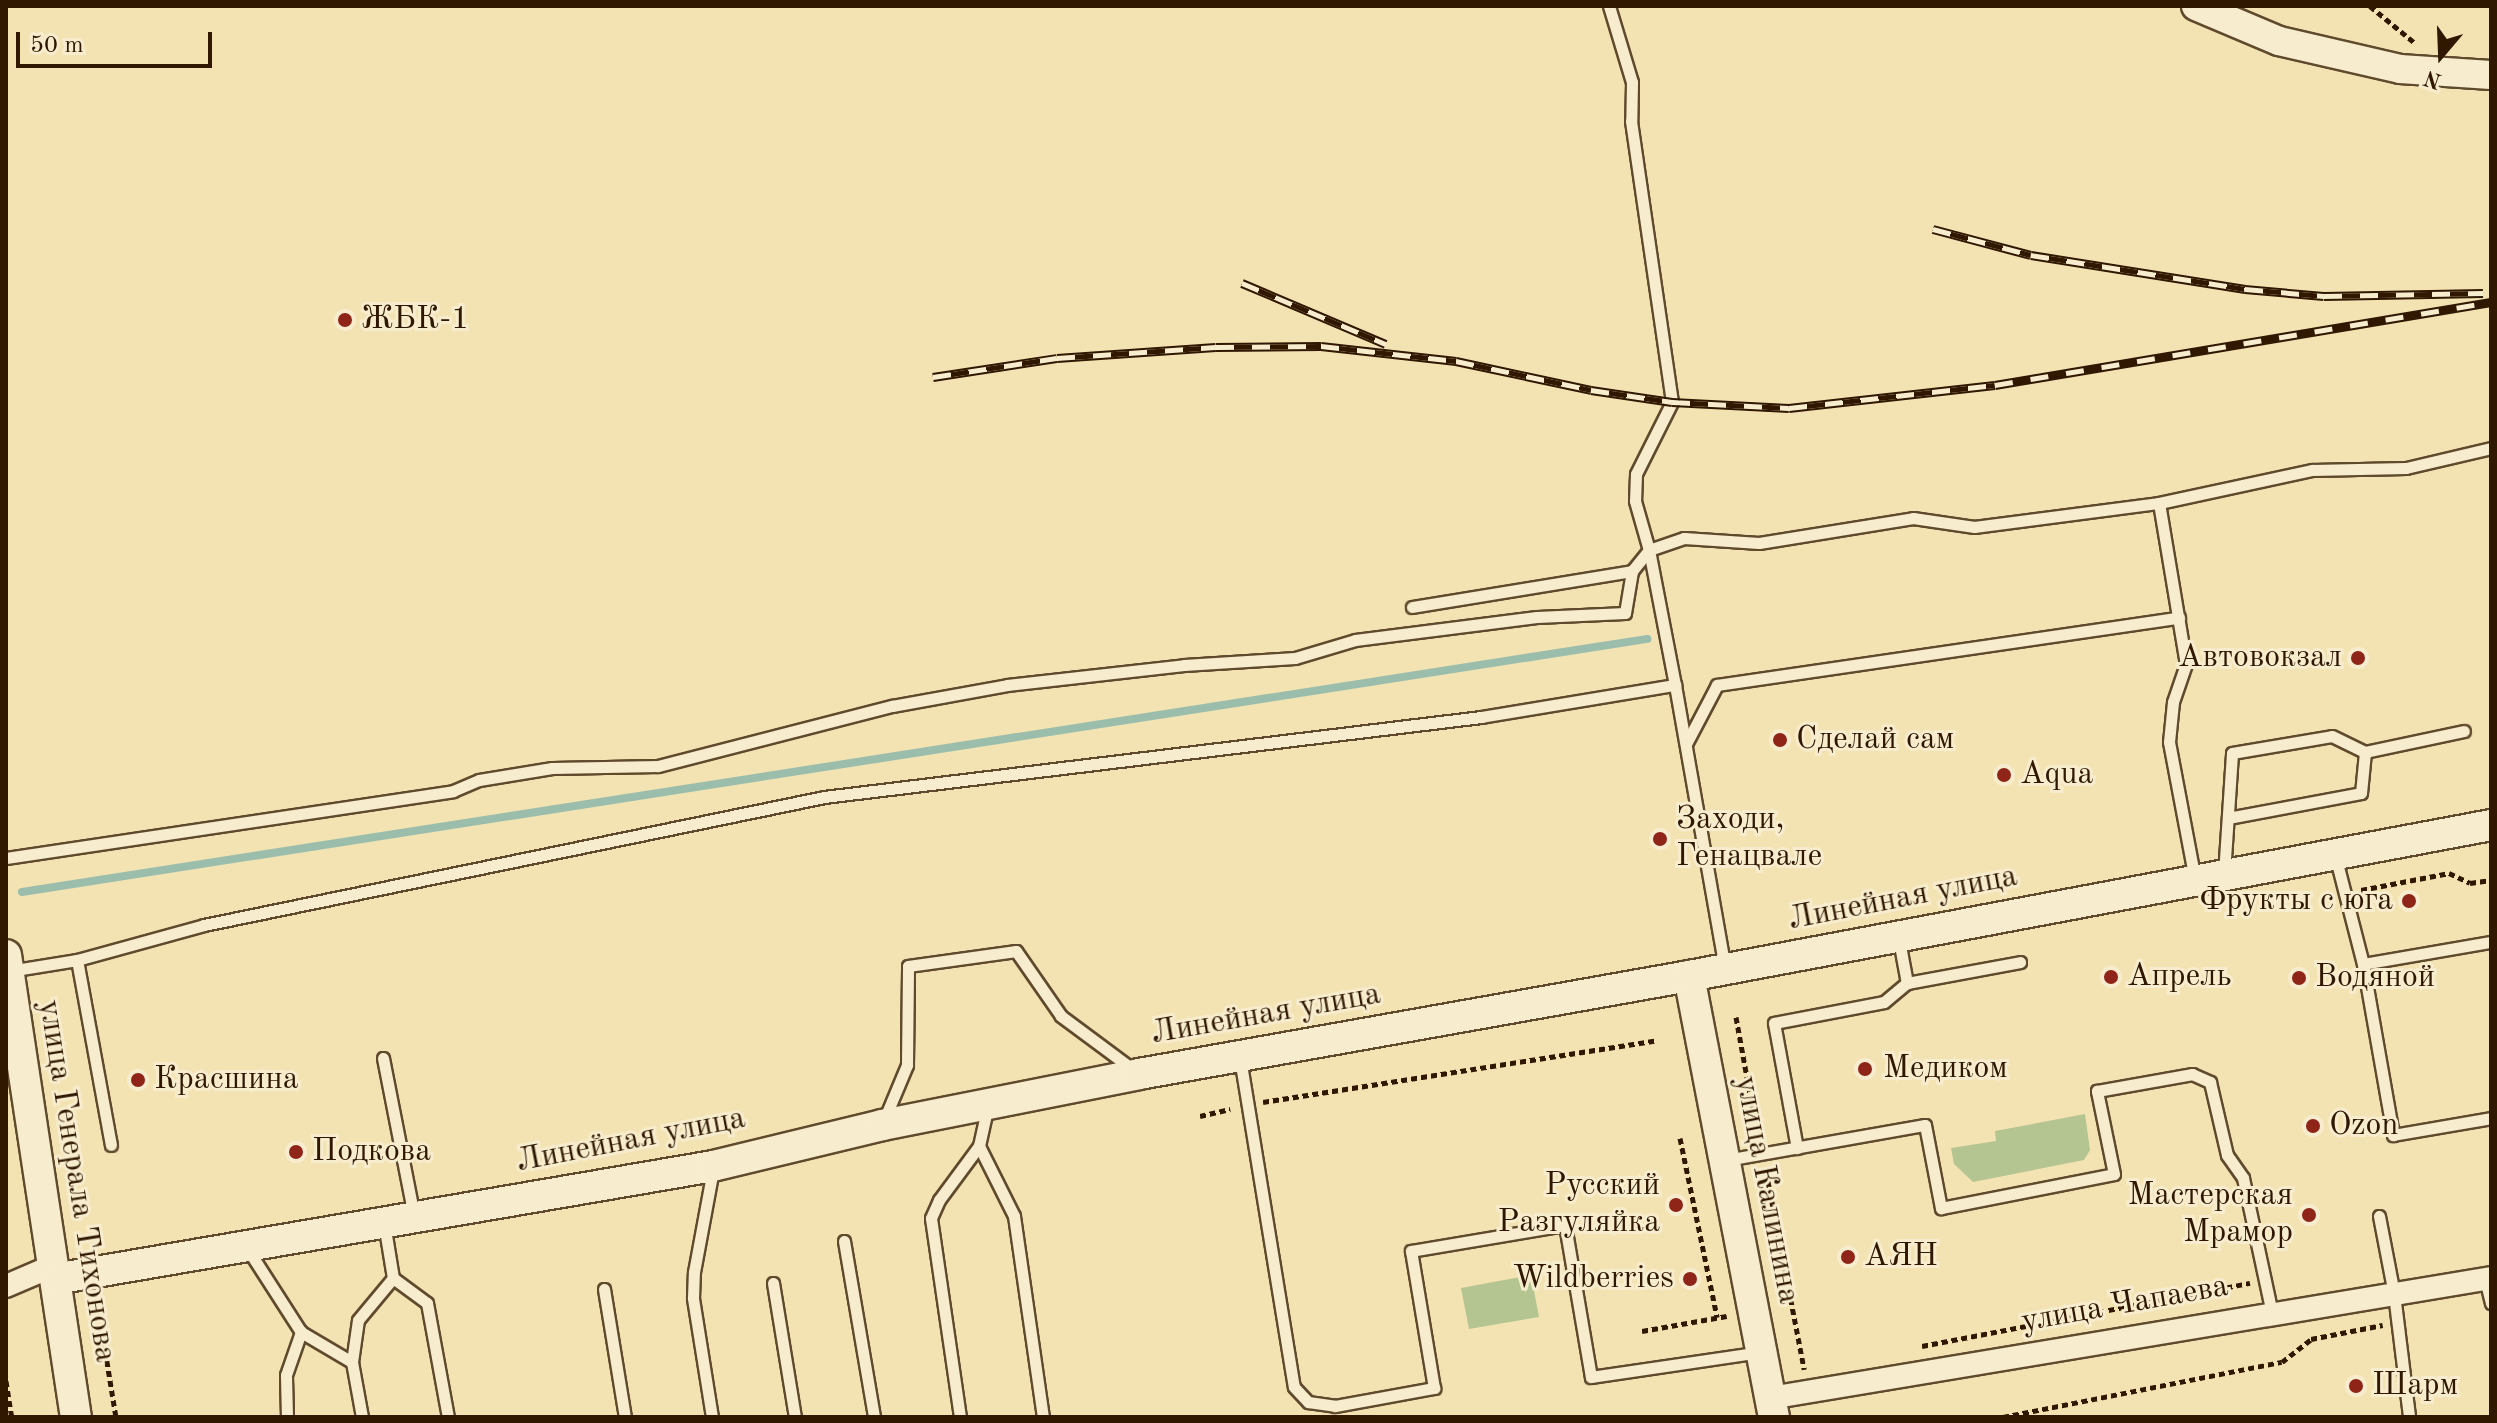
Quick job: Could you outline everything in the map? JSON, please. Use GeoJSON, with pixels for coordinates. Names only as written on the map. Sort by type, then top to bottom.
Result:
{"type":"FeatureCollection","features":[{"type":"Feature","properties":{"kind":"main road","name":"Линейная улица"},"geometry":{"type":"LineString","coordinates":[[54,1273],[247,1248],[713,1166],[882,1125],[1139,1074],[1689,976],[2491,825]]}},
{"type":"Feature","properties":{"kind":"main road","name":"улица Генерала Тихонова"},"geometry":{"type":"LineString","coordinates":[[7,963],[76,1417]]}},
{"type":"Feature","properties":{"kind":"main road","name":"улица Калинина"},"geometry":{"type":"LineString","coordinates":[[1689,976],[1772,1408]]}},
{"type":"Feature","properties":{"kind":"street"},"geometry":{"type":"LineString","coordinates":[[2196,6],[2220,19],[2279,41],[2400,69],[2491,75]]}},
{"type":"Feature","properties":{"kind":"street","name":"Линейная улица"},"geometry":{"type":"LineString","coordinates":[[6,1286],[54,1273]]}},
{"type":"Feature","properties":{"kind":"street","name":"улица Чапаева"},"geometry":{"type":"LineString","coordinates":[[1772,1408],[1808,1392],[2488,1279]]}},
{"type":"Feature","properties":{"kind":"lane"},"geometry":{"type":"LineString","coordinates":[[1609,6],[1632,82],[1631,121],[1672,402],[1636,474],[1635,501],[1649,550],[1675,685],[1725,969]]}},
{"type":"Feature","properties":{"kind":"lane"},"geometry":{"type":"LineString","coordinates":[[6,858],[453,791],[479,780],[552,768],[658,766],[892,706],[1007,685],[1184,665],[1295,658],[1355,640],[1537,617],[1625,613],[1632,571],[1649,550],[1684,538],[1759,543],[1913,518],[1974,527],[2159,503],[2312,470],[2406,468],[2491,448]]}},
{"type":"Feature","properties":{"kind":"lane"},"geometry":{"type":"LineString","coordinates":[[2159,503],[2186,664],[2173,702],[2169,742],[2209,878]]}},
{"type":"Feature","properties":{"kind":"lane"},"geometry":{"type":"LineString","coordinates":[[1412,607],[1632,571]]}},
{"type":"Feature","properties":{"kind":"lane"},"geometry":{"type":"LineString","coordinates":[[1686,744],[1717,685],[2179,618]]}},
{"type":"Feature","properties":{"kind":"lane"},"geometry":{"type":"LineString","coordinates":[[7,963],[77,960],[204,925],[824,797],[1481,717],[1675,685]]}},
{"type":"Feature","properties":{"kind":"lane"},"geometry":{"type":"LineString","coordinates":[[2209,878],[2228,818],[2232,753],[2332,736],[2365,752],[2464,731]]}},
{"type":"Feature","properties":{"kind":"lane"},"geometry":{"type":"LineString","coordinates":[[2228,818],[2361,793],[2365,752]]}},
{"type":"Feature","properties":{"kind":"lane"},"geometry":{"type":"LineString","coordinates":[[2334,854],[2363,964],[2393,1135],[2491,1118]]}},
{"type":"Feature","properties":{"kind":"lane"},"geometry":{"type":"LineString","coordinates":[[1899,937],[1907,983]]}},
{"type":"Feature","properties":{"kind":"lane"},"geometry":{"type":"LineString","coordinates":[[2363,964],[2491,942]]}},
{"type":"Feature","properties":{"kind":"lane"},"geometry":{"type":"LineString","coordinates":[[882,1125],[907,1065],[908,966],[1016,951],[1061,1016],[1139,1074]]}},
{"type":"Feature","properties":{"kind":"lane"},"geometry":{"type":"LineString","coordinates":[[77,960],[111,1145]]}},
{"type":"Feature","properties":{"kind":"lane"},"geometry":{"type":"LineString","coordinates":[[1797,1148],[1774,1023],[1884,1002],[1907,983],[2020,962]]}},
{"type":"Feature","properties":{"kind":"lane"},"geometry":{"type":"LineString","coordinates":[[1239,1056],[1294,1387],[1308,1402],[1335,1406],[1434,1388],[1411,1251],[1565,1225],[1591,1377],[1761,1352]]}},
{"type":"Feature","properties":{"kind":"lane"},"geometry":{"type":"LineString","coordinates":[[383,1058],[414,1217]]}},
{"type":"Feature","properties":{"kind":"lane"},"geometry":{"type":"LineString","coordinates":[[1724,1161],[1925,1125],[1941,1208],[2114,1174],[2097,1091],[2192,1074],[2210,1082],[2227,1155],[2243,1178],[2272,1313]]}},
{"type":"Feature","properties":{"kind":"lane"},"geometry":{"type":"LineString","coordinates":[[960,1417],[931,1218],[939,1200],[979,1146],[988,1104]]}},
{"type":"Feature","properties":{"kind":"lane"},"geometry":{"type":"LineString","coordinates":[[979,1146],[1014,1216],[1043,1417]]}},
{"type":"Feature","properties":{"kind":"lane"},"geometry":{"type":"LineString","coordinates":[[712,1417],[693,1298],[694,1272],[713,1166]]}},
{"type":"Feature","properties":{"kind":"lane"},"geometry":{"type":"LineString","coordinates":[[2379,1216],[2394,1294],[2409,1417]]}},
{"type":"Feature","properties":{"kind":"lane"},"geometry":{"type":"LineString","coordinates":[[384,1222],[393,1278],[427,1303],[448,1417]]}},
{"type":"Feature","properties":{"kind":"lane"},"geometry":{"type":"LineString","coordinates":[[844,1241],[874,1417]]}},
{"type":"Feature","properties":{"kind":"lane"},"geometry":{"type":"LineString","coordinates":[[247,1248],[301,1332],[352,1362]]}},
{"type":"Feature","properties":{"kind":"lane"},"geometry":{"type":"LineString","coordinates":[[362,1417],[352,1362],[358,1320],[393,1278]]}},
{"type":"Feature","properties":{"kind":"lane"},"geometry":{"type":"LineString","coordinates":[[2488,1279],[2491,1303]]}},
{"type":"Feature","properties":{"kind":"lane"},"geometry":{"type":"LineString","coordinates":[[773,1283],[795,1417]]}},
{"type":"Feature","properties":{"kind":"lane"},"geometry":{"type":"LineString","coordinates":[[604,1289],[625,1417]]}},
{"type":"Feature","properties":{"kind":"lane"},"geometry":{"type":"LineString","coordinates":[[287,1417],[286,1375],[301,1332]]}},
{"type":"Feature","properties":{"kind":"path"},"geometry":{"type":"LineString","coordinates":[[2344,894],[2449,873],[2470,883],[2491,880]]}},
{"type":"Feature","properties":{"kind":"path"},"geometry":{"type":"LineString","coordinates":[[1736,1017],[1808,1392]]}},
{"type":"Feature","properties":{"kind":"path"},"geometry":{"type":"LineString","coordinates":[[1200,1116],[1247,1104],[1654,1041]]}},
{"type":"Feature","properties":{"kind":"path"},"geometry":{"type":"LineString","coordinates":[[1680,1138],[1717,1317]]}},
{"type":"Feature","properties":{"kind":"path"},"geometry":{"type":"LineString","coordinates":[[1911,1348],[2265,1281]]}},
{"type":"Feature","properties":{"kind":"path"},"geometry":{"type":"LineString","coordinates":[[1642,1331],[1753,1311]]}},
{"type":"Feature","properties":{"kind":"path"},"geometry":{"type":"LineString","coordinates":[[2003,1417],[2282,1362],[2311,1339],[2398,1323]]}},
{"type":"Feature","properties":{"kind":"path"},"geometry":{"type":"LineString","coordinates":[[102,1331],[116,1417]]}},
{"type":"Feature","properties":{"kind":"path"},"geometry":{"type":"LineString","coordinates":[[1803,1368],[1819,1365]]}},
{"type":"Feature","properties":{"kind":"path"},"geometry":{"type":"LineString","coordinates":[[6,1381],[12,1417]]}},
{"type":"Feature","properties":{"kind":"green space"},"geometry":{"type":"Polygon","coordinates":[[[2085,1114],[2090,1150],[2084,1160],[1973,1182],[1954,1164],[1951,1148],[1996,1141],[1995,1131],[2085,1114]]]}},
{"type":"Feature","properties":{"kind":"green space"},"geometry":{"type":"Polygon","coordinates":[[[1531,1275],[1539,1317],[1469,1329],[1461,1288],[1531,1275]]]}},
{"type":"Feature","properties":{"kind":"waterway"},"geometry":{"type":"LineString","coordinates":[[22,892],[1647,639]]}},
{"type":"Feature","properties":{"kind":"railway"},"geometry":{"type":"LineString","coordinates":[[1933,229],[2031,255],[2245,289],[2324,296],[2483,293]]}},
{"type":"Feature","properties":{"kind":"railway"},"geometry":{"type":"LineString","coordinates":[[1242,283],[1386,344]]}},
{"type":"Feature","properties":{"kind":"railway"},"geometry":{"type":"LineString","coordinates":[[933,377],[1057,358],[1216,347],[1321,346],[1456,361],[1591,390],[1672,402],[1789,408],[1995,385],[2491,302]]}},
{"type":"Feature","properties":{"kind":"place","name":"ЖБК-1"},"geometry":{"type":"Point","coordinates":[345,320]}},
{"type":"Feature","properties":{"kind":"place","name":"Автовокзал"},"geometry":{"type":"Point","coordinates":[2358,658]}},
{"type":"Feature","properties":{"kind":"place","name":"Сделай сам"},"geometry":{"type":"Point","coordinates":[1780,740]}},
{"type":"Feature","properties":{"kind":"place","name":"Aqua"},"geometry":{"type":"Point","coordinates":[2004,775]}},
{"type":"Feature","properties":{"kind":"place","name":"Заходи, Генацвале"},"geometry":{"type":"Point","coordinates":[1660,839]}},
{"type":"Feature","properties":{"kind":"place","name":"Фрукты с юга"},"geometry":{"type":"Point","coordinates":[2409,901]}},
{"type":"Feature","properties":{"kind":"place","name":"Апрель"},"geometry":{"type":"Point","coordinates":[2111,977]}},
{"type":"Feature","properties":{"kind":"place","name":"Водяной"},"geometry":{"type":"Point","coordinates":[2299,978]}},
{"type":"Feature","properties":{"kind":"place","name":"Медиком"},"geometry":{"type":"Point","coordinates":[1865,1069]}},
{"type":"Feature","properties":{"kind":"place","name":"Красшина"},"geometry":{"type":"Point","coordinates":[138,1080]}},
{"type":"Feature","properties":{"kind":"place","name":"Ozon"},"geometry":{"type":"Point","coordinates":[2313,1126]}},
{"type":"Feature","properties":{"kind":"place","name":"Подкова"},"geometry":{"type":"Point","coordinates":[296,1152]}},
{"type":"Feature","properties":{"kind":"place","name":"Русский Разгуляйка"},"geometry":{"type":"Point","coordinates":[1676,1205]}},
{"type":"Feature","properties":{"kind":"place","name":"Мастерская Мрамор"},"geometry":{"type":"Point","coordinates":[2309,1215]}},
{"type":"Feature","properties":{"kind":"place","name":"АЯН"},"geometry":{"type":"Point","coordinates":[1848,1257]}},
{"type":"Feature","properties":{"kind":"place","name":"Wildberries"},"geometry":{"type":"Point","coordinates":[1690,1279]}},
{"type":"Feature","properties":{"kind":"place","name":"Шарм"},"geometry":{"type":"Point","coordinates":[2356,1386]}}]}
